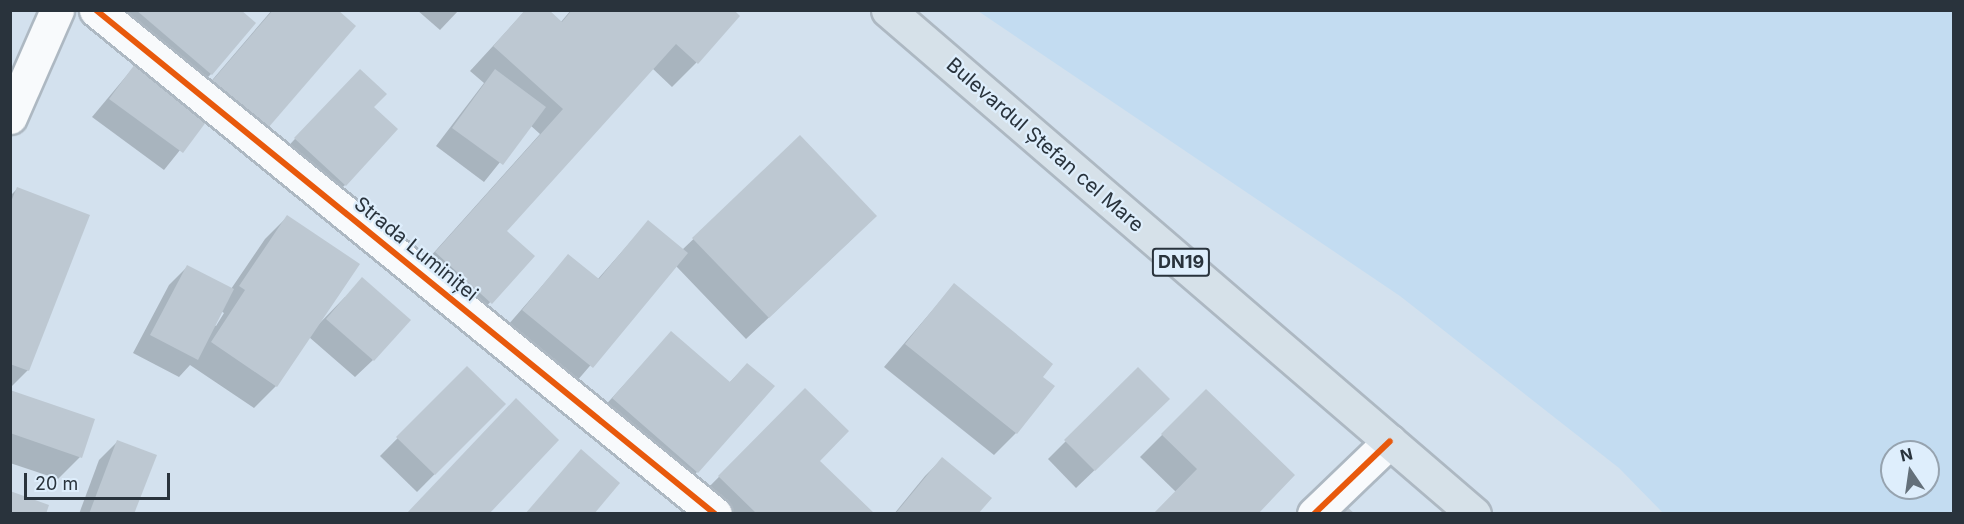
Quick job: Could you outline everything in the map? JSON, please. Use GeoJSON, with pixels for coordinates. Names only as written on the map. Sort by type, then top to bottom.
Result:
{"type":"FeatureCollection","features":[{"type":"Feature","properties":{"kind":"main road","name":"Bulevardul Ștefan cel Mare"},"geometry":{"type":"LineString","coordinates":[[888,10],[918,24],[1474,513]]}},
{"type":"Feature","properties":{"kind":"street"},"geometry":{"type":"LineString","coordinates":[[10,117],[57,10]]}},
{"type":"Feature","properties":{"kind":"street","name":"Strada Luminiței"},"geometry":{"type":"LineString","coordinates":[[96,10],[715,513]]}},
{"type":"Feature","properties":{"kind":"street"},"geometry":{"type":"LineString","coordinates":[[1314,513],[1390,441]]}},
{"type":"Feature","properties":{"kind":"shaded area"},"geometry":{"type":"Polygon","coordinates":[[[978,11],[1953,11],[1953,513],[1663,513],[1619,468],[1400,296],[978,11]]]}},
{"type":"Feature","properties":{"kind":"building"},"geometry":{"type":"Polygon","coordinates":[[[136,10],[241,10],[256,23],[212,75],[136,10]]]}},
{"type":"Feature","properties":{"kind":"building"},"geometry":{"type":"Polygon","coordinates":[[[273,10],[338,10],[356,26],[268,128],[212,81],[273,10]]]}},
{"type":"Feature","properties":{"kind":"building"},"geometry":{"type":"Polygon","coordinates":[[[525,10],[549,10],[562,22],[572,10],[734,10],[740,16],[698,64],[676,44],[507,231],[535,256],[492,304],[435,252],[563,109],[493,46],[525,10]]]}},
{"type":"Feature","properties":{"kind":"building"},"geometry":{"type":"Polygon","coordinates":[[[138,60],[212,114],[183,153],[109,99],[138,60]]]}},
{"type":"Feature","properties":{"kind":"building"},"geometry":{"type":"Polygon","coordinates":[[[360,69],[387,94],[374,107],[398,129],[346,186],[294,138],[360,69]]]}},
{"type":"Feature","properties":{"kind":"building"},"geometry":{"type":"Polygon","coordinates":[[[495,69],[546,107],[503,165],[452,128],[495,69]]]}},
{"type":"Feature","properties":{"kind":"building"},"geometry":{"type":"Polygon","coordinates":[[[800,135],[877,216],[769,318],[692,238],[800,135]]]}},
{"type":"Feature","properties":{"kind":"building"},"geometry":{"type":"Polygon","coordinates":[[[17,187],[90,215],[29,371],[10,364],[10,204],[17,187]]]}},
{"type":"Feature","properties":{"kind":"building"},"geometry":{"type":"Polygon","coordinates":[[[287,215],[360,264],[277,387],[211,342],[245,290],[239,286],[287,215]]]}},
{"type":"Feature","properties":{"kind":"building"},"geometry":{"type":"Polygon","coordinates":[[[648,220],[688,253],[593,368],[522,310],[568,254],[599,279],[648,220]]]}},
{"type":"Feature","properties":{"kind":"building"},"geometry":{"type":"Polygon","coordinates":[[[187,265],[234,289],[198,360],[150,335],[187,265]]]}},
{"type":"Feature","properties":{"kind":"building"},"geometry":{"type":"Polygon","coordinates":[[[362,277],[411,320],[374,361],[326,319],[362,277]]]}},
{"type":"Feature","properties":{"kind":"building"},"geometry":{"type":"Polygon","coordinates":[[[954,283],[1053,364],[1043,377],[1055,386],[1017,434],[905,344],[954,283]]]}},
{"type":"Feature","properties":{"kind":"building"},"geometry":{"type":"Polygon","coordinates":[[[671,331],[730,382],[747,363],[775,386],[698,473],[612,398],[671,331]]]}},
{"type":"Feature","properties":{"kind":"building"},"geometry":{"type":"Polygon","coordinates":[[[467,366],[506,404],[435,475],[396,437],[467,366]]]}},
{"type":"Feature","properties":{"kind":"building"},"geometry":{"type":"Polygon","coordinates":[[[1138,367],[1170,399],[1095,471],[1064,440],[1138,367]]]}},
{"type":"Feature","properties":{"kind":"building"},"geometry":{"type":"Polygon","coordinates":[[[805,388],[849,431],[820,461],[875,514],[757,514],[718,476],[805,388]]]}},
{"type":"Feature","properties":{"kind":"building"},"geometry":{"type":"Polygon","coordinates":[[[1206,389],[1295,475],[1258,514],[1153,514],[1197,469],[1161,434],[1206,389]]]}},
{"type":"Feature","properties":{"kind":"building"},"geometry":{"type":"Polygon","coordinates":[[[10,390],[95,419],[82,458],[10,433],[10,390]]]}},
{"type":"Feature","properties":{"kind":"building"},"geometry":{"type":"Polygon","coordinates":[[[516,398],[559,440],[489,514],[406,514],[516,398]]]}},
{"type":"Feature","properties":{"kind":"building"},"geometry":{"type":"Polygon","coordinates":[[[117,440],[157,455],[134,514],[89,514],[117,440]]]}},
{"type":"Feature","properties":{"kind":"building"},"geometry":{"type":"Polygon","coordinates":[[[581,449],[620,483],[594,514],[525,514],[581,449]]]}},
{"type":"Feature","properties":{"kind":"building"},"geometry":{"type":"Polygon","coordinates":[[[942,457],[992,498],[978,514],[895,514],[942,457]]]}},
{"type":"Feature","properties":{"kind":"building"},"geometry":{"type":"Polygon","coordinates":[[[10,491],[49,505],[46,514],[10,514],[10,491]]]}},
{"type":"Feature","properties":{"kind":"building"},"geometry":{"type":"Polygon","coordinates":[[[1346,506],[1355,514],[1339,514],[1346,506]]]}},
{"type":"Feature","properties":{"kind":"cycle path"},"geometry":{"type":"LineString","coordinates":[[96,10],[715,514]]}},
{"type":"Feature","properties":{"kind":"cycle path"},"geometry":{"type":"LineString","coordinates":[[1314,514],[1390,441]]}}]}
